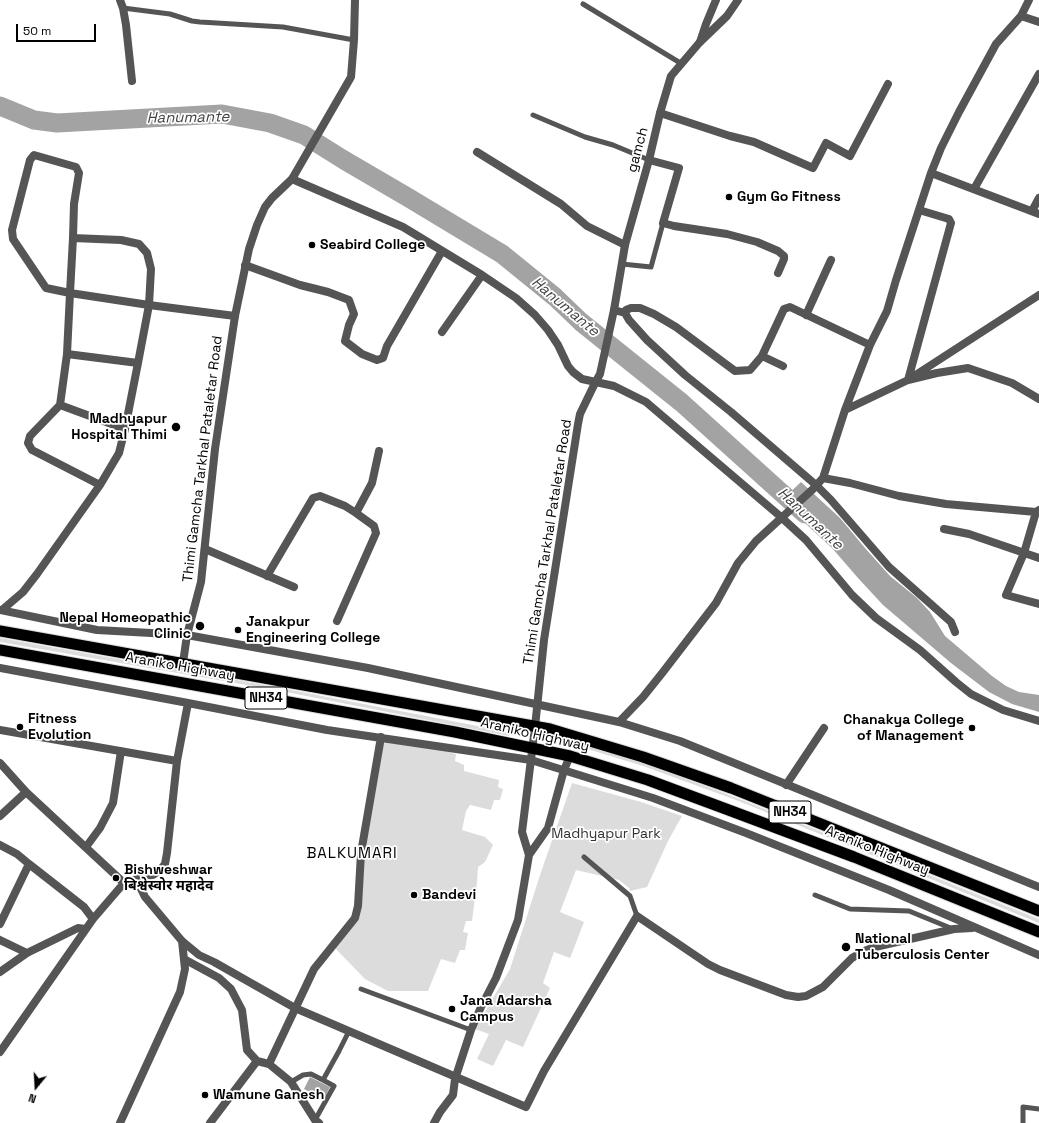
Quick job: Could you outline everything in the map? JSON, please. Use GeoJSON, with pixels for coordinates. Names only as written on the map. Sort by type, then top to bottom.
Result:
{"type":"FeatureCollection","features":[{"type":"Feature","properties":{"kind":"highway","name":"Araniko Highway"},"geometry":{"type":"LineString","coordinates":[[0,631],[550,729],[731,788],[1039,911]]}},
{"type":"Feature","properties":{"kind":"highway","name":"Araniko Highway"},"geometry":{"type":"LineString","coordinates":[[0,650],[455,732],[570,756],[648,780],[854,857],[1039,932]]}},
{"type":"Feature","properties":{"kind":"street","name":"Thimi Gamcha Tarkhal Pataletar Road"},"geometry":{"type":"LineString","coordinates":[[183,663],[187,635],[201,582],[215,449],[235,316],[252,237],[266,207],[272,198],[293,177],[351,77],[355,0]]}},
{"type":"Feature","properties":{"kind":"street","name":"gamch"},"geometry":{"type":"LineString","coordinates":[[613,315],[625,245],[650,160],[660,112],[671,76],[700,42],[716,0]]}},
{"type":"Feature","properties":{"kind":"street"},"geometry":{"type":"LineString","coordinates":[[700,42],[727,16],[738,0]]}},
{"type":"Feature","properties":{"kind":"street"},"geometry":{"type":"LineString","coordinates":[[619,722],[663,672],[716,603],[738,563],[756,541],[823,478],[870,345],[887,312],[931,173],[957,116],[996,44],[1021,16],[1029,0]]}},
{"type":"Feature","properties":{"kind":"street"},"geometry":{"type":"LineString","coordinates":[[121,4],[132,81]]}},
{"type":"Feature","properties":{"kind":"street"},"geometry":{"type":"LineString","coordinates":[[1021,16],[1039,22]]}},
{"type":"Feature","properties":{"kind":"street"},"geometry":{"type":"LineString","coordinates":[[974,189],[1039,74]]}},
{"type":"Feature","properties":{"kind":"street"},"geometry":{"type":"LineString","coordinates":[[660,112],[730,136],[754,142],[813,168],[826,143],[850,156],[888,84]]}},
{"type":"Feature","properties":{"kind":"street"},"geometry":{"type":"LineString","coordinates":[[477,152],[561,204],[587,226],[625,245]]}},
{"type":"Feature","properties":{"kind":"street"},"geometry":{"type":"LineString","coordinates":[[100,485],[32,450],[28,444],[30,436],[60,405],[67,354],[70,293],[73,238],[74,204],[79,173],[76,167],[34,155],[30,160],[12,230],[13,239],[46,288],[70,293],[149,305],[235,316]]}},
{"type":"Feature","properties":{"kind":"street"},"geometry":{"type":"LineString","coordinates":[[650,160],[679,168],[662,223],[727,234],[757,242],[778,251],[784,256],[778,273]]}},
{"type":"Feature","properties":{"kind":"street"},"geometry":{"type":"LineString","coordinates":[[931,173],[1036,213],[1039,198]]}},
{"type":"Feature","properties":{"kind":"street"},"geometry":{"type":"LineString","coordinates":[[293,177],[403,226],[516,298],[535,315],[558,345],[568,366],[573,372],[582,379],[614,386],[646,402],[806,540],[848,591],[871,613],[920,650],[956,682],[985,702],[1003,710],[1039,722]]}},
{"type":"Feature","properties":{"kind":"street"},"geometry":{"type":"LineString","coordinates":[[908,380],[951,224],[949,219],[919,210]]}},
{"type":"Feature","properties":{"kind":"street"},"geometry":{"type":"LineString","coordinates":[[1,610],[23,592],[100,485],[119,454],[138,363],[149,305],[151,269],[147,253],[139,244],[121,240],[73,238]]}},
{"type":"Feature","properties":{"kind":"street"},"geometry":{"type":"LineString","coordinates":[[245,265],[300,285],[328,292],[349,300],[354,314],[349,325],[345,341],[362,354],[377,360],[384,358],[387,346],[442,251]]}},
{"type":"Feature","properties":{"kind":"street"},"geometry":{"type":"LineString","coordinates":[[806,314],[831,260]]}},
{"type":"Feature","properties":{"kind":"street"},"geometry":{"type":"LineString","coordinates":[[442,332],[482,275]]}},
{"type":"Feature","properties":{"kind":"street"},"geometry":{"type":"LineString","coordinates":[[846,410],[908,380],[1038,298]]}},
{"type":"Feature","properties":{"kind":"street"},"geometry":{"type":"LineString","coordinates":[[613,315],[625,313],[626,310],[631,308],[640,308],[654,314],[676,327],[735,371],[750,370],[762,356],[784,309],[790,307],[870,345]]}},
{"type":"Feature","properties":{"kind":"street"},"geometry":{"type":"LineString","coordinates":[[625,313],[629,320],[647,340],[685,375],[731,412],[814,488],[831,500],[889,567],[951,622],[955,632]]}},
{"type":"Feature","properties":{"kind":"street","name":"Thimi Gamcha Tarkhal Pataletar Road"},"geometry":{"type":"LineString","coordinates":[[528,855],[522,832],[538,705],[544,640],[578,424],[580,414],[600,374],[613,315]]}},
{"type":"Feature","properties":{"kind":"street"},"geometry":{"type":"LineString","coordinates":[[67,354],[138,363]]}},
{"type":"Feature","properties":{"kind":"street"},"geometry":{"type":"LineString","coordinates":[[762,356],[783,366]]}},
{"type":"Feature","properties":{"kind":"street"},"geometry":{"type":"LineString","coordinates":[[908,380],[968,368],[1012,383],[1039,399]]}},
{"type":"Feature","properties":{"kind":"street"},"geometry":{"type":"LineString","coordinates":[[60,405],[125,429]]}},
{"type":"Feature","properties":{"kind":"street"},"geometry":{"type":"LineString","coordinates":[[356,513],[372,483],[379,451]]}},
{"type":"Feature","properties":{"kind":"street"},"geometry":{"type":"LineString","coordinates":[[823,478],[850,483],[899,496],[946,504],[1037,511],[1024,553],[1006,595],[1039,604]]}},
{"type":"Feature","properties":{"kind":"street"},"geometry":{"type":"LineString","coordinates":[[267,576],[313,498],[320,496],[345,506],[356,513],[374,526],[376,533],[337,621]]}},
{"type":"Feature","properties":{"kind":"street"},"geometry":{"type":"LineString","coordinates":[[944,529],[969,534],[1039,558]]}},
{"type":"Feature","properties":{"kind":"street"},"geometry":{"type":"LineString","coordinates":[[205,548],[294,588]]}},
{"type":"Feature","properties":{"kind":"street"},"geometry":{"type":"LineString","coordinates":[[1,610],[97,630],[187,635],[368,668],[619,722],[680,741],[1039,887]]}},
{"type":"Feature","properties":{"kind":"street"},"geometry":{"type":"LineString","coordinates":[[0,668],[327,730],[531,760],[653,798],[746,833],[889,890],[1039,955]]}},
{"type":"Feature","properties":{"kind":"street"},"geometry":{"type":"LineString","coordinates":[[0,1052],[85,929],[124,883],[153,875],[165,864],[177,761],[188,703]]}},
{"type":"Feature","properties":{"kind":"street"},"geometry":{"type":"LineString","coordinates":[[786,785],[824,728]]}},
{"type":"Feature","properties":{"kind":"street"},"geometry":{"type":"LineString","coordinates":[[0,730],[177,761]]}},
{"type":"Feature","properties":{"kind":"street"},"geometry":{"type":"LineString","coordinates":[[268,1064],[314,969],[355,918],[358,906],[361,853],[381,737]]}},
{"type":"Feature","properties":{"kind":"street"},"geometry":{"type":"LineString","coordinates":[[86,847],[100,828],[113,803],[121,752]]}},
{"type":"Feature","properties":{"kind":"street"},"geometry":{"type":"LineString","coordinates":[[434,1123],[440,1112],[453,1095],[471,1030],[496,978],[518,920],[528,855],[548,828],[564,770],[570,756]]}},
{"type":"Feature","properties":{"kind":"street"},"geometry":{"type":"LineString","coordinates":[[0,763],[26,792],[124,883]]}},
{"type":"Feature","properties":{"kind":"street"},"geometry":{"type":"LineString","coordinates":[[0,816],[26,792]]}},
{"type":"Feature","properties":{"kind":"street"},"geometry":{"type":"LineString","coordinates":[[0,845],[17,854],[84,907],[93,919]]}},
{"type":"Feature","properties":{"kind":"street"},"geometry":{"type":"LineString","coordinates":[[0,924],[29,864]]}},
{"type":"Feature","properties":{"kind":"street"},"geometry":{"type":"LineString","coordinates":[[136,879],[145,896],[182,941],[199,955],[295,1008],[526,1107],[544,1071],[637,916],[708,964],[786,995],[798,997],[806,996],[823,987],[852,958],[874,947],[954,929],[975,928]]}},
{"type":"Feature","properties":{"kind":"street"},"geometry":{"type":"LineString","coordinates":[[0,972],[27,953],[78,928],[85,929]]}},
{"type":"Feature","properties":{"kind":"street"},"geometry":{"type":"LineString","coordinates":[[0,940],[27,953]]}},
{"type":"Feature","properties":{"kind":"street"},"geometry":{"type":"LineString","coordinates":[[120,1123],[180,992],[185,969],[182,941]]}},
{"type":"Feature","properties":{"kind":"street"},"geometry":{"type":"LineString","coordinates":[[184,959],[218,978],[231,989],[242,1010],[246,1050],[257,1061],[268,1064],[291,1082],[317,1122]]}},
{"type":"Feature","properties":{"kind":"street"},"geometry":{"type":"LineString","coordinates":[[210,1123],[257,1061]]}},
{"type":"Feature","properties":{"kind":"lane"},"geometry":{"type":"LineString","coordinates":[[121,4],[170,14],[192,21],[283,27],[354,40]]}},
{"type":"Feature","properties":{"kind":"lane"},"geometry":{"type":"LineString","coordinates":[[583,4],[682,64]]}},
{"type":"Feature","properties":{"kind":"lane"},"geometry":{"type":"LineString","coordinates":[[533,115],[585,137],[612,145],[650,160]]}},
{"type":"Feature","properties":{"kind":"lane"},"geometry":{"type":"LineString","coordinates":[[622,264],[651,267],[662,223]]}},
{"type":"Feature","properties":{"kind":"lane"},"geometry":{"type":"LineString","coordinates":[[584,857],[630,896],[637,916]]}},
{"type":"Feature","properties":{"kind":"lane"},"geometry":{"type":"LineString","coordinates":[[815,895],[850,909],[909,911],[954,929]]}},
{"type":"Feature","properties":{"kind":"lane"},"geometry":{"type":"LineString","coordinates":[[362,989],[471,1030]]}},
{"type":"Feature","properties":{"kind":"lane"},"geometry":{"type":"LineString","coordinates":[[323,1080],[340,1051],[349,1031]]}},
{"type":"Feature","properties":{"kind":"lane"},"geometry":{"type":"LineString","coordinates":[[291,1082],[302,1074],[311,1074],[334,1086],[317,1122]]}},
{"type":"Feature","properties":{"kind":"lane"},"geometry":{"type":"LineString","coordinates":[[1023,1123],[1023,1107],[1039,1109]]}},
{"type":"Feature","properties":{"kind":"green space"},"geometry":{"type":"Polygon","coordinates":[[[0,638],[281,688],[509,732],[509,736],[281,691],[0,642],[0,638]]]}},
{"type":"Feature","properties":{"kind":"green space"},"geometry":{"type":"Polygon","coordinates":[[[383,741],[426,745],[456,754],[455,761],[464,765],[464,771],[499,780],[498,787],[503,789],[500,800],[494,800],[491,810],[470,805],[466,811],[462,830],[485,837],[493,845],[485,862],[478,867],[472,921],[466,921],[463,932],[468,933],[465,950],[460,950],[455,963],[441,959],[428,991],[388,991],[365,979],[334,947],[358,919],[364,855],[383,741]]]}},
{"type":"Feature","properties":{"kind":"green space"},"geometry":{"type":"Polygon","coordinates":[[[581,745],[644,763],[737,798],[1039,919],[1039,923],[736,800],[643,766],[581,747],[581,745]]]}},
{"type":"Feature","properties":{"kind":"green space","name":"Madhyapur Park"},"geometry":{"type":"Polygon","coordinates":[[[572,783],[641,802],[682,816],[668,841],[647,887],[630,891],[629,888],[619,880],[576,870],[560,912],[584,922],[570,958],[554,952],[543,983],[550,988],[523,1047],[506,1040],[493,1066],[477,1059],[489,1034],[475,1029],[510,969],[540,875],[572,783]]]}},
{"type":"Feature","properties":{"kind":"water"},"geometry":{"type":"Polygon","coordinates":[[[801,482],[840,518],[890,576],[917,598],[930,612],[945,636],[1006,686],[1019,692],[1039,695],[1039,712],[1012,704],[989,692],[951,663],[883,605],[832,548],[781,501],[801,482]]]}},
{"type":"Feature","properties":{"kind":"water"},"geometry":{"type":"Polygon","coordinates":[[[310,1077],[330,1087],[324,1099],[304,1089],[310,1077]]]}},
{"type":"Feature","properties":{"kind":"waterway","name":"Hanumante"},"geometry":{"type":"LineString","coordinates":[[0,106],[34,120],[57,123],[222,114],[270,123],[304,135],[502,254],[555,297],[581,322],[682,403],[805,514]]}},
{"type":"Feature","properties":{"kind":"place","name":"Gym Go Fitness"},"geometry":{"type":"Point","coordinates":[729,197]}},
{"type":"Feature","properties":{"kind":"place","name":"Seabird College"},"geometry":{"type":"Point","coordinates":[312,245]}},
{"type":"Feature","properties":{"kind":"place","name":"Madhyapur Hospital Thimi"},"geometry":{"type":"Point","coordinates":[176,427]}},
{"type":"Feature","properties":{"kind":"place","name":"Nepal Homeopathic Clinic"},"geometry":{"type":"Point","coordinates":[200,626]}},
{"type":"Feature","properties":{"kind":"place","name":"Janakpur Engineering College"},"geometry":{"type":"Point","coordinates":[238,630]}},
{"type":"Feature","properties":{"kind":"place","name":"Fitness Evolution"},"geometry":{"type":"Point","coordinates":[20,727]}},
{"type":"Feature","properties":{"kind":"place","name":"Chanakya College of Management"},"geometry":{"type":"Point","coordinates":[972,728]}},
{"type":"Feature","properties":{"kind":"place","name":"Bishweshwar बिश्वेस्वोर महादेव"},"geometry":{"type":"Point","coordinates":[116,878]}},
{"type":"Feature","properties":{"kind":"place","name":"Bandevi"},"geometry":{"type":"Point","coordinates":[414,895]}},
{"type":"Feature","properties":{"kind":"place","name":"National Tuberculosis Center"},"geometry":{"type":"Point","coordinates":[846,947]}},
{"type":"Feature","properties":{"kind":"place","name":"Jana Adarsha Campus"},"geometry":{"type":"Point","coordinates":[452,1009]}},
{"type":"Feature","properties":{"kind":"place","name":"Wamune Ganesh"},"geometry":{"type":"Point","coordinates":[205,1095]}},
{"type":"Feature","properties":{"kind":"district","name":"BALKUMARI"},"geometry":{"type":"Point","coordinates":[352,854]}}]}
